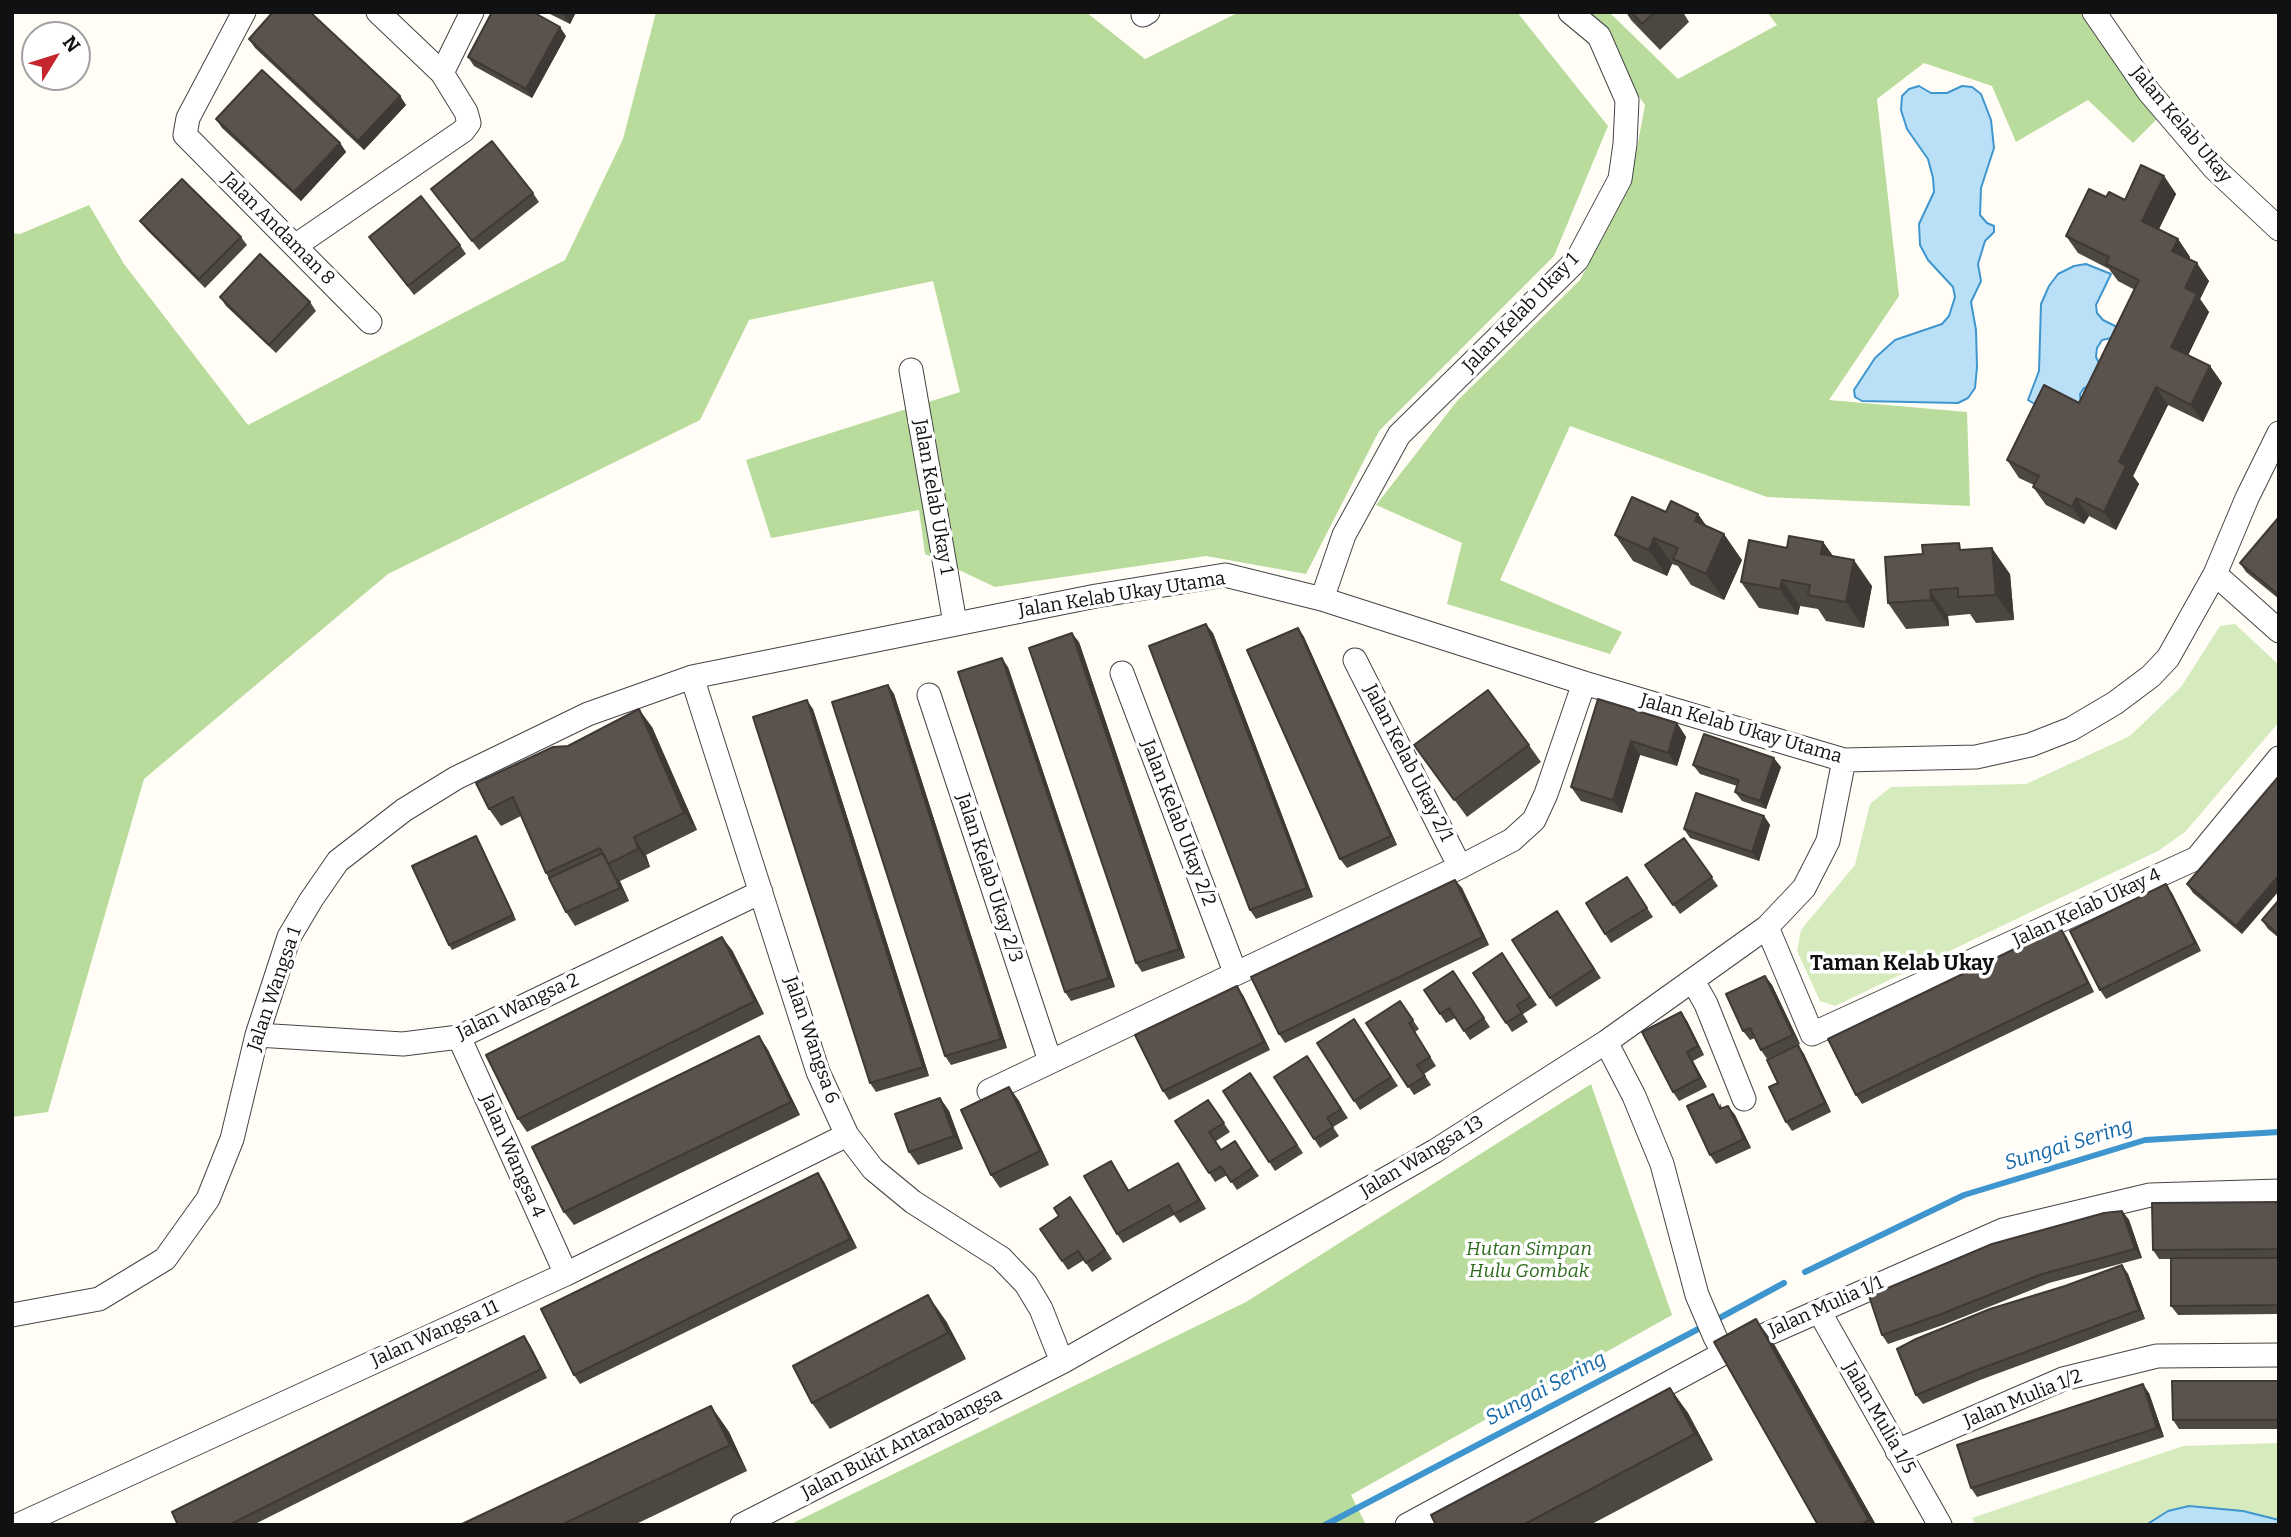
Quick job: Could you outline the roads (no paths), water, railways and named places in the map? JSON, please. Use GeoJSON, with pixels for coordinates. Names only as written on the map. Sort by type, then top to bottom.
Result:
{"type":"FeatureCollection","features":[{"type":"Feature","properties":{"kind":"street","name":"Jalan Andaman 8"},"geometry":{"type":"LineString","coordinates":[[244,12],[188,118],[185,135],[370,322]]}},
{"type":"Feature","properties":{"kind":"street"},"geometry":{"type":"LineString","coordinates":[[295,246],[463,131],[469,123],[466,112],[442,73],[378,12]]}},
{"type":"Feature","properties":{"kind":"street"},"geometry":{"type":"LineString","coordinates":[[442,73],[472,12]]}},
{"type":"Feature","properties":{"kind":"street","name":"Jalan Kelab Ukay 1"},"geometry":{"type":"LineString","coordinates":[[1322,599],[1344,535],[1399,435],[1577,260],[1620,180],[1627,100],[1599,36],[1570,12]]}},
{"type":"Feature","properties":{"kind":"street","name":"Jalan Kelab Ukay"},"geometry":{"type":"LineString","coordinates":[[2094,12],[2149,92],[2214,168],[2279,229]]}},
{"type":"Feature","properties":{"kind":"street","name":"Jalan Kelab Ukay 1"},"geometry":{"type":"LineString","coordinates":[[911,370],[955,623]]}},
{"type":"Feature","properties":{"kind":"street","name":"Jalan Kelab Ukay Utama"},"geometry":{"type":"LineString","coordinates":[[692,677],[1096,596],[1225,575],[1322,599],[1584,683],[1844,760],[1976,757],[2030,745],[2071,729],[2115,704],[2151,676],[2168,658],[2215,574],[2247,498],[2279,433]]}},
{"type":"Feature","properties":{"kind":"street"},"geometry":{"type":"LineString","coordinates":[[2215,574],[2279,631]]}},
{"type":"Feature","properties":{"kind":"street","name":"Jalan Kelab Ukay 2/1"},"geometry":{"type":"LineString","coordinates":[[1355,660],[1460,867]]}},
{"type":"Feature","properties":{"kind":"street","name":"Jalan Kelab Ukay 2/2"},"geometry":{"type":"LineString","coordinates":[[1122,673],[1235,972]]}},
{"type":"Feature","properties":{"kind":"street","name":"Jalan Wangsa 6"},"geometry":{"type":"LineString","coordinates":[[692,677],[818,1072],[847,1135],[873,1169],[913,1202],[1001,1258],[1026,1284],[1041,1309],[1062,1362]]}},
{"type":"Feature","properties":{"kind":"street","name":"Jalan Wangsa 1"},"geometry":{"type":"LineString","coordinates":[[12,1315],[99,1299],[165,1259],[208,1199],[232,1139],[257,1035],[289,937],[310,900],[338,861],[404,810],[468,772],[588,714],[692,677]]}},
{"type":"Feature","properties":{"kind":"street"},"geometry":{"type":"LineString","coordinates":[[989,1091],[1512,840],[1534,820],[1546,794],[1584,683]]}},
{"type":"Feature","properties":{"kind":"street","name":"Jalan Kelab Ukay 2/3"},"geometry":{"type":"LineString","coordinates":[[929,695],[1050,1061]]}},
{"type":"Feature","properties":{"kind":"street","name":"Jalan Kelab Ukay 4"},"geometry":{"type":"LineString","coordinates":[[1767,927],[1812,1034],[2196,858],[2279,758]]}},
{"type":"Feature","properties":{"kind":"street","name":"Jalan Wangsa 13"},"geometry":{"type":"LineString","coordinates":[[1062,1362],[1435,1151],[1606,1042],[1767,927],[1804,888],[1828,841],[1844,760]]}},
{"type":"Feature","properties":{"kind":"street","name":"Jalan Wangsa 2"},"geometry":{"type":"LineString","coordinates":[[257,1035],[403,1044],[459,1037],[761,892]]}},
{"type":"Feature","properties":{"kind":"street"},"geometry":{"type":"LineString","coordinates":[[1693,981],[1706,1004],[1744,1099]]}},
{"type":"Feature","properties":{"kind":"street","name":"Jalan Wangsa 4"},"geometry":{"type":"LineString","coordinates":[[459,1037],[566,1274]]}},
{"type":"Feature","properties":{"kind":"street"},"geometry":{"type":"LineString","coordinates":[[1606,1042],[1634,1096],[1662,1164],[1697,1295],[1720,1345]]}},
{"type":"Feature","properties":{"kind":"street","name":"Jalan Wangsa 11"},"geometry":{"type":"LineString","coordinates":[[18,1525],[566,1274],[847,1135]]}},
{"type":"Feature","properties":{"kind":"street","name":"Jalan Mulia 1/1"},"geometry":{"type":"LineString","coordinates":[[1407,1525],[1720,1345],[1819,1311],[2003,1230],[2150,1195],[2279,1191]]}},
{"type":"Feature","properties":{"kind":"street","name":"Jalan Mulia 1/5"},"geometry":{"type":"LineString","coordinates":[[1819,1311],[1940,1525]]}},
{"type":"Feature","properties":{"kind":"street","name":"Jalan Mulia 1/2"},"geometry":{"type":"LineString","coordinates":[[1897,1451],[2063,1379],[2157,1356],[2279,1355]]}},
{"type":"Feature","properties":{"kind":"street","name":"Jalan Bukit Antarabangsa"},"geometry":{"type":"LineString","coordinates":[[741,1525],[1062,1362]]}},
{"type":"Feature","properties":{"kind":"water"},"geometry":{"type":"Polygon","coordinates":[[[1919,86],[1931,93],[1947,93],[1962,86],[1972,87],[1981,94],[1991,120],[1994,148],[1981,188],[1980,215],[1994,226],[1994,232],[1985,241],[1978,264],[1981,281],[1971,302],[1976,330],[1975,388],[1968,398],[1958,403],[1862,401],[1855,397],[1854,390],[1875,358],[1895,340],[1942,324],[1949,316],[1955,297],[1953,287],[1928,260],[1920,245],[1919,224],[1934,192],[1933,178],[1928,159],[1907,129],[1901,110],[1902,96],[1909,89],[1919,86]]]}},
{"type":"Feature","properties":{"kind":"water"},"geometry":{"type":"Polygon","coordinates":[[[2086,264],[2111,274],[2096,305],[2097,313],[2103,320],[2119,328],[2116,337],[2102,340],[2097,348],[2096,357],[2100,365],[2091,386],[2084,388],[2080,394],[2081,404],[2046,411],[2028,400],[2039,371],[2041,304],[2058,274],[2074,266],[2086,264]]]}},
{"type":"Feature","properties":{"kind":"water"},"geometry":{"type":"Polygon","coordinates":[[[2189,1506],[2243,1511],[2279,1520],[2279,1525],[2146,1525],[2168,1511],[2189,1506]]]}},
{"type":"Feature","properties":{"kind":"waterway","name":"Sungai Sering"},"geometry":{"type":"LineString","coordinates":[[1805,1272],[1964,1195],[2145,1140],[2279,1132]]}},
{"type":"Feature","properties":{"kind":"waterway","name":"Sungai Sering"},"geometry":{"type":"LineString","coordinates":[[1714,1321],[1784,1283]]}},
{"type":"Feature","properties":{"kind":"waterway","name":"Sungai Sering"},"geometry":{"type":"LineString","coordinates":[[1325,1525],[1704,1326]]}},
{"type":"Feature","properties":{"kind":"district","name":"Taman Kelab Ukay"},"geometry":{"type":"Point","coordinates":[1902,964]}},
{"type":"Feature","properties":{"kind":"park label","name":"Hutan Simpan Hulu Gombak"},"geometry":{"type":"Point","coordinates":[1529,1261]}}]}
